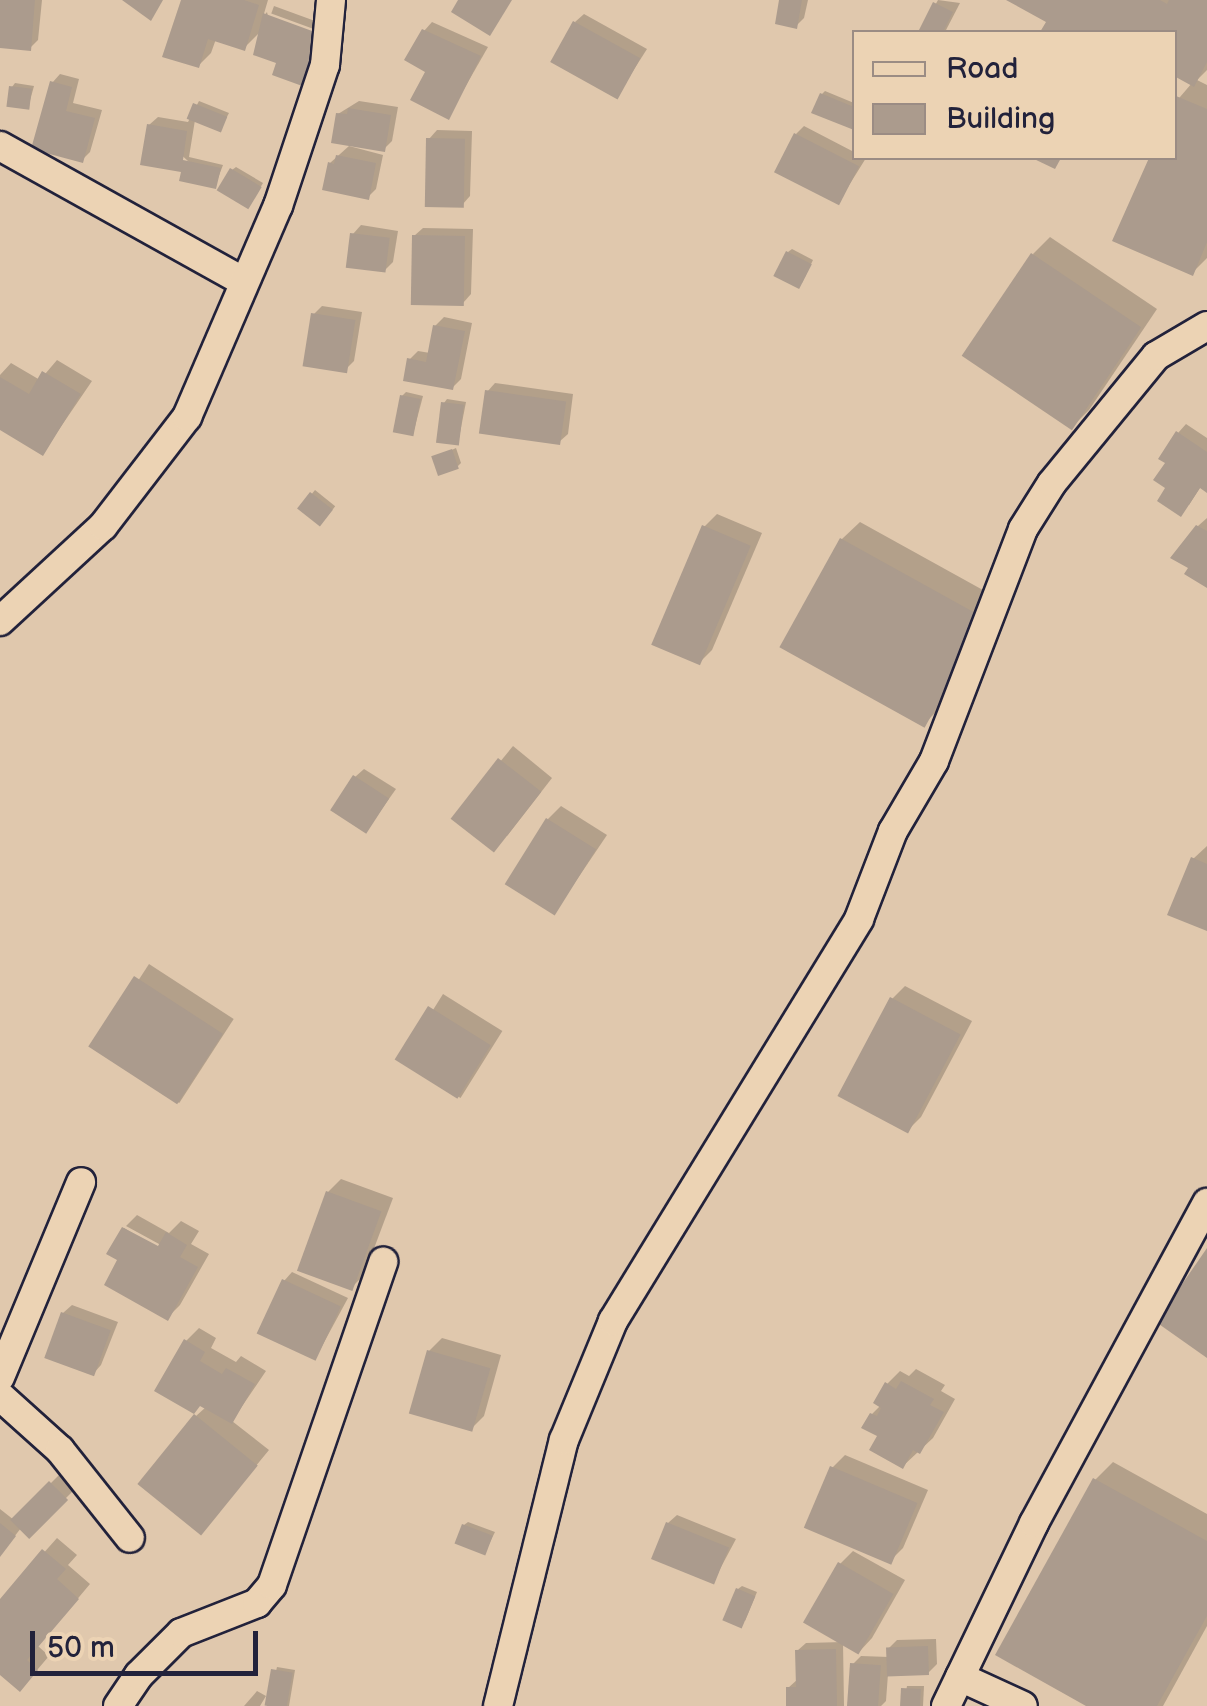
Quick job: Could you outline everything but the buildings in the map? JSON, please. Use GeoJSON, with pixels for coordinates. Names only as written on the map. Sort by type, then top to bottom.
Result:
{"type":"FeatureCollection","features":[{"type":"Feature","properties":{"kind":"street"},"geometry":{"type":"LineString","coordinates":[[0,621],[103,526],[188,417],[278,206],[326,66],[331,0]]}},
{"type":"Feature","properties":{"kind":"street"},"geometry":{"type":"LineString","coordinates":[[0,146],[244,282]]}},
{"type":"Feature","properties":{"kind":"street"},"geometry":{"type":"LineString","coordinates":[[498,1706],[564,1440],[613,1321],[860,919],[894,831],[934,761],[1023,529],[1052,484],[1156,356],[1207,326]]}},
{"type":"Feature","properties":{"kind":"street"},"geometry":{"type":"LineString","coordinates":[[0,1377],[81,1182]]}},
{"type":"Feature","properties":{"kind":"street"},"geometry":{"type":"LineString","coordinates":[[946,1706],[1034,1523],[1207,1203]]}},
{"type":"Feature","properties":{"kind":"street"},"geometry":{"type":"LineString","coordinates":[[118,1706],[140,1675],[180,1633],[257,1603],[272,1585],[384,1262]]}},
{"type":"Feature","properties":{"kind":"street"},"geometry":{"type":"LineString","coordinates":[[0,1396],[60,1450],[130,1538]]}},
{"type":"Feature","properties":{"kind":"street"},"geometry":{"type":"LineString","coordinates":[[960,1677],[1023,1706]]}}]}
